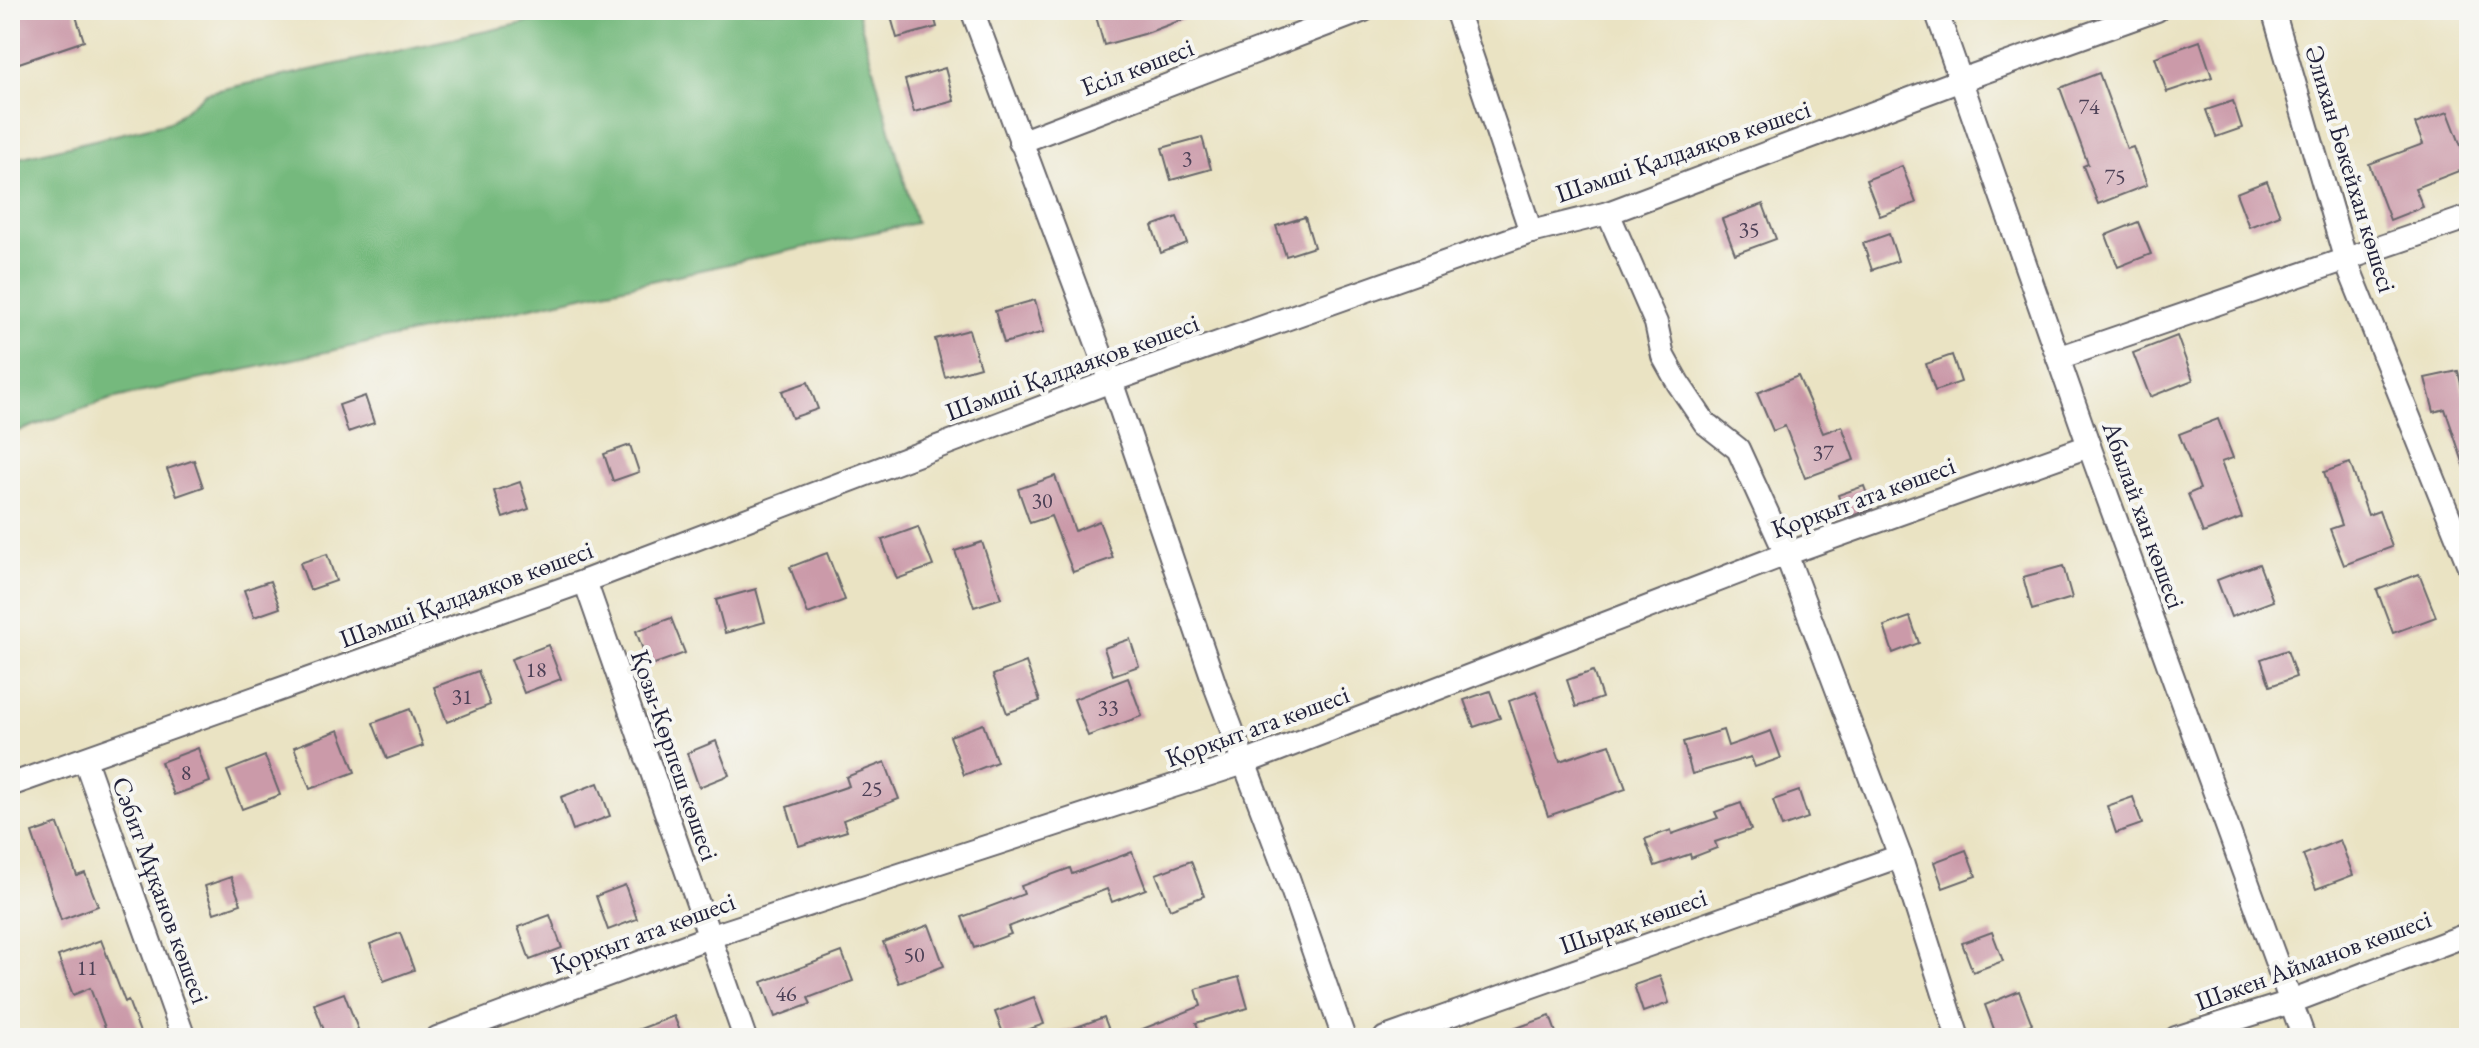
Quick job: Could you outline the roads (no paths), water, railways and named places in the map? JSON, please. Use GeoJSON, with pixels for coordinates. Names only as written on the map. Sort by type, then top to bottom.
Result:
{"type":"FeatureCollection","features":[{"type":"Feature","properties":{"kind":"street"},"geometry":{"type":"LineString","coordinates":[[972,10],[1111,381],[1344,1038]]}},
{"type":"Feature","properties":{"kind":"street","name":"Есіл көшесі"},"geometry":{"type":"LineString","coordinates":[[1020,142],[1364,10]]}},
{"type":"Feature","properties":{"kind":"street"},"geometry":{"type":"LineString","coordinates":[[1456,10],[1531,232]]}},
{"type":"Feature","properties":{"kind":"street","name":"Абылай хан көшесі"},"geometry":{"type":"LineString","coordinates":[[1936,10],[2089,446],[2304,1038]]}},
{"type":"Feature","properties":{"kind":"street","name":"Шәмші Қалдаяқов көшесі"},"geometry":{"type":"LineString","coordinates":[[10,785],[585,581],[1111,381],[1531,232],[1608,213],[2157,10]]}},
{"type":"Feature","properties":{"kind":"street","name":"Әлихан Бөкейхан көшесі"},"geometry":{"type":"LineString","coordinates":[[2273,10],[2346,261],[2469,566]]}},
{"type":"Feature","properties":{"kind":"street"},"geometry":{"type":"LineString","coordinates":[[1608,213],[1656,323],[1663,356],[1705,423],[1738,449],[1786,554],[1900,856],[1958,1038]]}},
{"type":"Feature","properties":{"kind":"street"},"geometry":{"type":"LineString","coordinates":[[2058,358],[2469,217]]}},
{"type":"Feature","properties":{"kind":"street","name":"Қорқыт ата көшесі"},"geometry":{"type":"LineString","coordinates":[[437,1038],[709,937],[1244,763],[1786,554],[2089,446]]}},
{"type":"Feature","properties":{"kind":"street","name":"Қозы-Көрпеш көшесі"},"geometry":{"type":"LineString","coordinates":[[585,581],[745,1038]]}},
{"type":"Feature","properties":{"kind":"street","name":"Сәбит Мұқанов көшесі"},"geometry":{"type":"LineString","coordinates":[[85,760],[184,1038]]}},
{"type":"Feature","properties":{"kind":"street","name":"Шырақ көшесі"},"geometry":{"type":"LineString","coordinates":[[1385,1038],[1900,856]]}},
{"type":"Feature","properties":{"kind":"street","name":"Шәкен Айманов көшесі"},"geometry":{"type":"LineString","coordinates":[[2176,1038],[2291,1002],[2469,934]]}}]}
